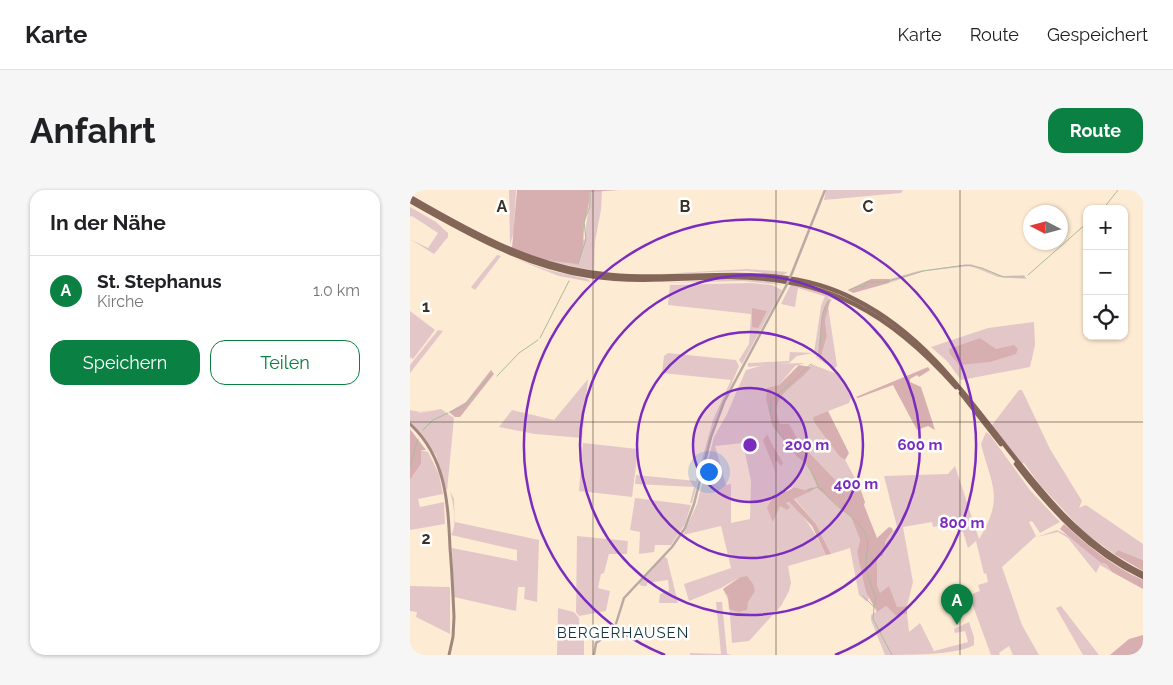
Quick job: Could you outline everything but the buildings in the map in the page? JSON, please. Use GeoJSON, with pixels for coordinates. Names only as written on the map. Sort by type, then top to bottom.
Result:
{"type":"FeatureCollection","features":[{"type":"Feature","properties":{"kind":"highway"},"geometry":{"type":"LineString","coordinates":[[410,199],[502,250],[545,266],[598,276],[638,280],[753,277],[791,281],[831,292],[867,309],[907,337],[952,382],[993,431],[1040,495],[1072,528],[1103,554],[1143,576]]}},
{"type":"Feature","properties":{"kind":"main road"},"geometry":{"type":"LineString","coordinates":[[410,424],[422,436],[436,460],[446,493],[454,617],[454,634],[449,655]]}},
{"type":"Feature","properties":{"kind":"street"},"geometry":{"type":"LineString","coordinates":[[594,655],[596,643],[615,628],[624,598],[676,542],[694,504],[708,446],[721,410],[735,378],[786,286],[825,190]]}},
{"type":"Feature","properties":{"kind":"shaded area"},"geometry":{"type":"Polygon","coordinates":[[[509,190],[516,190],[514,231],[510,245],[509,190]]]}},
{"type":"Feature","properties":{"kind":"shaded area"},"geometry":{"type":"Polygon","coordinates":[[[517,190],[620,190],[589,192],[583,248],[577,264],[539,259],[512,248],[517,190]]]}},
{"type":"Feature","properties":{"kind":"shaded area"},"geometry":{"type":"Polygon","coordinates":[[[826,190],[903,190],[901,193],[824,200],[826,190]]]}},
{"type":"Feature","properties":{"kind":"shaded area"},"geometry":{"type":"Polygon","coordinates":[[[589,191],[602,191],[601,210],[595,241],[594,271],[539,259],[585,239],[589,191]]]}},
{"type":"Feature","properties":{"kind":"shaded area"},"geometry":{"type":"Polygon","coordinates":[[[410,207],[436,222],[448,233],[448,237],[434,254],[410,239],[428,248],[438,233],[412,216],[410,217],[410,207]]]}},
{"type":"Feature","properties":{"kind":"shaded area"},"geometry":{"type":"Polygon","coordinates":[[[497,255],[501,256],[475,290],[471,287],[497,255]]]}},
{"type":"Feature","properties":{"kind":"shaded area"},"geometry":{"type":"Polygon","coordinates":[[[513,258],[548,270],[588,279],[591,282],[559,276],[513,258]]]}},
{"type":"Feature","properties":{"kind":"shaded area"},"geometry":{"type":"Polygon","coordinates":[[[971,264],[1003,276],[1024,275],[1027,279],[998,277],[971,266],[925,271],[889,283],[890,279],[918,271],[971,264]]]}},
{"type":"Feature","properties":{"kind":"shaded area"},"geometry":{"type":"Polygon","coordinates":[[[747,269],[788,272],[783,275],[747,271],[658,274],[747,269]]]}},
{"type":"Feature","properties":{"kind":"shaded area"},"geometry":{"type":"Polygon","coordinates":[[[743,279],[768,281],[782,285],[743,281],[660,283],[743,279]]]}},
{"type":"Feature","properties":{"kind":"shaded area"},"geometry":{"type":"Polygon","coordinates":[[[871,279],[890,279],[889,283],[853,293],[848,290],[871,279]]]}},
{"type":"Feature","properties":{"kind":"shaded area"},"geometry":{"type":"Polygon","coordinates":[[[751,283],[772,285],[782,290],[742,364],[739,360],[749,344],[751,314],[668,305],[670,285],[751,283]]]}},
{"type":"Feature","properties":{"kind":"shaded area"},"geometry":{"type":"Polygon","coordinates":[[[791,284],[843,299],[843,302],[798,288],[795,307],[781,304],[791,284]]]}},
{"type":"Feature","properties":{"kind":"shaded area"},"geometry":{"type":"Polygon","coordinates":[[[825,296],[832,300],[829,304],[830,301],[828,300],[818,352],[814,353],[821,306],[825,296]]]}},
{"type":"Feature","properties":{"kind":"shaded area"},"geometry":{"type":"Polygon","coordinates":[[[828,300],[830,301],[825,320],[827,336],[821,357],[818,356],[822,314],[828,300]]]}},
{"type":"Feature","properties":{"kind":"shaded area"},"geometry":{"type":"Polygon","coordinates":[[[828,306],[837,366],[834,369],[817,358],[821,357],[827,336],[825,320],[828,306]]]}},
{"type":"Feature","properties":{"kind":"shaded area"},"geometry":{"type":"Polygon","coordinates":[[[752,308],[767,311],[758,328],[752,327],[752,308]]]}},
{"type":"Feature","properties":{"kind":"shaded area"},"geometry":{"type":"Polygon","coordinates":[[[410,311],[435,330],[413,359],[410,357],[410,311]]]}},
{"type":"Feature","properties":{"kind":"shaded area"},"geometry":{"type":"Polygon","coordinates":[[[1034,322],[1035,345],[1030,367],[961,380],[947,361],[931,347],[988,328],[1034,322]],[[980,338],[960,365],[1014,345],[996,350],[980,338]]]}},
{"type":"Feature","properties":{"kind":"shaded area"},"geometry":{"type":"Polygon","coordinates":[[[438,330],[443,331],[410,373],[410,365],[438,330]]]}},
{"type":"Feature","properties":{"kind":"shaded area"},"geometry":{"type":"Polygon","coordinates":[[[980,338],[996,349],[1014,345],[1018,349],[1016,354],[990,362],[959,365],[950,354],[949,349],[980,338]]]}},
{"type":"Feature","properties":{"kind":"shaded area"},"geometry":{"type":"Polygon","coordinates":[[[790,352],[813,353],[797,356],[789,363],[748,367],[748,363],[789,361],[790,352]]]}},
{"type":"Feature","properties":{"kind":"shaded area"},"geometry":{"type":"Polygon","coordinates":[[[668,353],[736,360],[739,366],[715,423],[692,503],[690,503],[694,487],[635,484],[636,475],[696,481],[713,420],[731,380],[662,373],[664,356],[668,353]]]}},
{"type":"Feature","properties":{"kind":"shaded area"},"geometry":{"type":"Polygon","coordinates":[[[805,363],[795,366],[779,385],[766,392],[772,426],[797,457],[807,464],[818,489],[851,517],[860,540],[857,552],[869,598],[867,602],[859,595],[850,548],[831,554],[816,524],[794,498],[806,490],[794,487],[776,494],[771,500],[777,511],[780,506],[789,502],[801,514],[826,555],[788,566],[791,583],[781,606],[749,641],[732,643],[729,602],[723,589],[738,578],[721,588],[689,601],[684,584],[731,568],[721,526],[683,535],[697,504],[714,437],[727,414],[746,370],[768,364],[805,363]],[[767,434],[764,439],[775,471],[777,488],[775,462],[779,455],[767,434]],[[743,443],[715,446],[726,485],[731,484],[731,523],[750,519],[751,481],[743,443]]]}},
{"type":"Feature","properties":{"kind":"shaded area"},"geometry":{"type":"Polygon","coordinates":[[[811,364],[840,375],[851,398],[849,403],[813,417],[840,457],[845,460],[855,478],[844,489],[800,443],[789,425],[780,424],[777,412],[778,403],[782,395],[808,370],[811,364]]]}},
{"type":"Feature","properties":{"kind":"shaded area"},"geometry":{"type":"Polygon","coordinates":[[[799,365],[811,367],[780,398],[777,405],[777,414],[780,424],[789,424],[800,443],[844,489],[856,477],[865,502],[864,505],[877,538],[889,527],[892,528],[893,531],[886,540],[883,556],[877,558],[877,585],[880,593],[889,586],[897,607],[907,606],[907,614],[896,616],[886,606],[877,612],[866,592],[857,552],[860,540],[851,517],[818,489],[807,464],[797,457],[772,426],[766,398],[767,388],[779,385],[799,365]]]}},
{"type":"Feature","properties":{"kind":"shaded area"},"geometry":{"type":"Polygon","coordinates":[[[928,367],[930,370],[919,377],[917,375],[910,379],[910,382],[921,387],[935,430],[928,426],[917,430],[893,385],[858,398],[856,397],[928,367]]]}},
{"type":"Feature","properties":{"kind":"shaded area"},"geometry":{"type":"Polygon","coordinates":[[[491,370],[494,374],[460,417],[455,417],[449,412],[466,402],[491,370]]]}},
{"type":"Feature","properties":{"kind":"shaded area"},"geometry":{"type":"Polygon","coordinates":[[[588,379],[582,438],[535,434],[499,427],[512,410],[554,420],[588,379]]]}},
{"type":"Feature","properties":{"kind":"shaded area"},"geometry":{"type":"Polygon","coordinates":[[[1019,390],[1022,390],[1050,449],[1082,501],[1079,508],[1086,505],[1143,544],[1143,560],[1118,550],[1114,554],[1084,532],[1040,485],[1024,463],[1021,464],[992,425],[1019,390]]]}},
{"type":"Feature","properties":{"kind":"shaded area"},"geometry":{"type":"Polygon","coordinates":[[[434,409],[415,414],[441,409],[454,418],[447,491],[436,455],[410,423],[410,410],[420,412],[434,409]]]}},
{"type":"Feature","properties":{"kind":"shaded area"},"geometry":{"type":"Polygon","coordinates":[[[828,411],[849,453],[845,460],[840,457],[814,422],[813,417],[828,411]]]}},
{"type":"Feature","properties":{"kind":"shaded area"},"geometry":{"type":"Polygon","coordinates":[[[410,429],[426,450],[421,450],[421,464],[410,480],[410,429]]]}},
{"type":"Feature","properties":{"kind":"shaded area"},"geometry":{"type":"Polygon","coordinates":[[[986,432],[1030,490],[1060,522],[1040,533],[1032,521],[1029,522],[1036,536],[1002,567],[1022,625],[1039,655],[1013,655],[1009,646],[999,653],[1000,655],[991,655],[969,595],[980,591],[978,585],[988,582],[986,573],[984,574],[976,541],[968,548],[963,532],[945,525],[933,527],[932,522],[903,527],[913,582],[907,606],[897,607],[880,593],[877,585],[877,558],[883,556],[886,540],[897,527],[884,476],[948,474],[955,466],[979,539],[987,525],[994,501],[992,481],[981,444],[986,432]]]}},
{"type":"Feature","properties":{"kind":"shaded area"},"geometry":{"type":"Polygon","coordinates":[[[767,434],[783,463],[781,466],[777,461],[775,462],[777,488],[775,471],[763,440],[767,434]]]}},
{"type":"Feature","properties":{"kind":"shaded area"},"geometry":{"type":"Polygon","coordinates":[[[583,443],[638,449],[632,497],[579,491],[583,443]]]}},
{"type":"Feature","properties":{"kind":"shaded area"},"geometry":{"type":"Polygon","coordinates":[[[421,450],[428,452],[439,474],[443,494],[418,499],[420,507],[444,502],[445,524],[410,530],[410,480],[421,464],[421,450]]]}},
{"type":"Feature","properties":{"kind":"shaded area"},"geometry":{"type":"Polygon","coordinates":[[[794,487],[806,490],[812,487],[813,490],[794,499],[816,524],[831,554],[826,555],[812,526],[789,502],[786,503],[790,507],[787,510],[780,506],[773,522],[767,508],[770,502],[776,495],[794,487]]]}},
{"type":"Feature","properties":{"kind":"shaded area"},"geometry":{"type":"Polygon","coordinates":[[[450,491],[454,499],[455,518],[453,507],[450,491]]]}},
{"type":"Feature","properties":{"kind":"shaded area"},"geometry":{"type":"Polygon","coordinates":[[[635,498],[691,505],[685,524],[671,545],[655,545],[654,552],[639,554],[640,532],[630,530],[635,498]]]}},
{"type":"Feature","properties":{"kind":"shaded area"},"geometry":{"type":"Polygon","coordinates":[[[455,520],[455,522],[539,540],[537,602],[524,599],[525,587],[518,587],[516,611],[454,597],[452,548],[517,561],[517,550],[451,535],[455,520]]]}},
{"type":"Feature","properties":{"kind":"shaded area"},"geometry":{"type":"Polygon","coordinates":[[[1064,524],[1101,555],[1121,569],[1143,580],[1143,589],[1112,572],[1106,564],[1101,563],[1060,529],[1064,524]]]}},
{"type":"Feature","properties":{"kind":"shaded area"},"geometry":{"type":"Polygon","coordinates":[[[1057,530],[1074,538],[1101,563],[1106,564],[1112,572],[1100,565],[1096,573],[1068,538],[1058,532],[1036,537],[1057,530]]]}},
{"type":"Feature","properties":{"kind":"shaded area"},"geometry":{"type":"Polygon","coordinates":[[[577,536],[628,541],[627,554],[609,554],[604,573],[601,574],[598,588],[610,591],[606,611],[579,616],[576,612],[577,536]]]}},
{"type":"Feature","properties":{"kind":"shaded area"},"geometry":{"type":"Polygon","coordinates":[[[1118,550],[1143,560],[1143,571],[1114,554],[1118,550]]]}},
{"type":"Feature","properties":{"kind":"shaded area"},"geometry":{"type":"Polygon","coordinates":[[[664,557],[667,558],[678,603],[659,603],[660,594],[669,591],[668,580],[647,583],[647,586],[639,584],[664,557]]]}},
{"type":"Feature","properties":{"kind":"shaded area"},"geometry":{"type":"Polygon","coordinates":[[[747,576],[753,584],[755,591],[748,602],[747,610],[739,612],[729,609],[728,596],[723,589],[741,577],[747,576]]]}},
{"type":"Feature","properties":{"kind":"shaded area"},"geometry":{"type":"Polygon","coordinates":[[[410,586],[450,587],[450,634],[416,617],[417,612],[410,611],[410,586]]]}},
{"type":"Feature","properties":{"kind":"shaded area"},"geometry":{"type":"Polygon","coordinates":[[[716,602],[722,602],[727,654],[732,655],[690,655],[690,653],[721,654],[716,602]]]}},
{"type":"Feature","properties":{"kind":"shaded area"},"geometry":{"type":"Polygon","coordinates":[[[886,606],[896,616],[907,614],[909,632],[920,623],[934,651],[968,642],[965,631],[955,633],[954,629],[969,622],[974,637],[974,645],[945,653],[885,655],[871,620],[871,615],[886,606]]]}},
{"type":"Feature","properties":{"kind":"shaded area"},"geometry":{"type":"Polygon","coordinates":[[[1061,606],[1099,655],[1083,655],[1056,608],[1061,606]]]}},
{"type":"Feature","properties":{"kind":"shaded area"},"geometry":{"type":"Polygon","coordinates":[[[558,608],[574,612],[579,618],[580,640],[584,641],[584,655],[557,655],[558,608]]]}},
{"type":"Feature","properties":{"kind":"shaded area"},"geometry":{"type":"Polygon","coordinates":[[[1143,635],[1143,655],[1110,655],[1129,639],[1143,635]]]}},
{"type":"Feature","properties":{"kind":"waterway"},"geometry":{"type":"LineString","coordinates":[[578,264],[586,239],[584,222],[590,206],[590,190]]}},
{"type":"Feature","properties":{"kind":"waterway"},"geometry":{"type":"LineString","coordinates":[[1106,205],[1118,190]]}},
{"type":"Feature","properties":{"kind":"waterway"},"geometry":{"type":"LineString","coordinates":[[1028,275],[1083,227]]}},
{"type":"Feature","properties":{"kind":"waterway"},"geometry":{"type":"LineString","coordinates":[[849,290],[859,286],[864,287],[866,282],[885,282],[923,271],[966,265],[982,268],[1003,277],[1024,277]]}},
{"type":"Feature","properties":{"kind":"waterway"},"geometry":{"type":"LineString","coordinates":[[540,338],[569,281]]}},
{"type":"Feature","properties":{"kind":"waterway"},"geometry":{"type":"LineString","coordinates":[[817,357],[823,313],[829,300]]}},
{"type":"Feature","properties":{"kind":"waterway"},"geometry":{"type":"LineString","coordinates":[[497,376],[519,353],[538,340]]}},
{"type":"Feature","properties":{"kind":"waterway"},"geometry":{"type":"LineString","coordinates":[[811,364],[771,401],[771,414],[781,436],[806,464],[818,487]]}},
{"type":"Feature","properties":{"kind":"waterway"},"geometry":{"type":"LineString","coordinates":[[450,412],[463,407],[492,374]]}},
{"type":"Feature","properties":{"kind":"waterway"},"geometry":{"type":"LineString","coordinates":[[423,430],[433,420],[448,413]]}},
{"type":"Feature","properties":{"kind":"waterway"},"geometry":{"type":"LineString","coordinates":[[410,466],[418,439]]}},
{"type":"Feature","properties":{"kind":"waterway"},"geometry":{"type":"LineString","coordinates":[[808,490],[818,487],[823,490],[864,531],[868,542],[867,569],[876,597],[874,607]]}},
{"type":"Feature","properties":{"kind":"waterway"},"geometry":{"type":"LineString","coordinates":[[863,596],[874,607],[873,619],[892,655]]}},
{"type":"Feature","properties":{"kind":"place","name":"St. Stephanus"},"geometry":{"type":"Point","coordinates":[957,625]}},
{"type":"Feature","properties":{"kind":"district","name":"BERGERHAUSEN"},"geometry":{"type":"Point","coordinates":[623,633]}}]}
